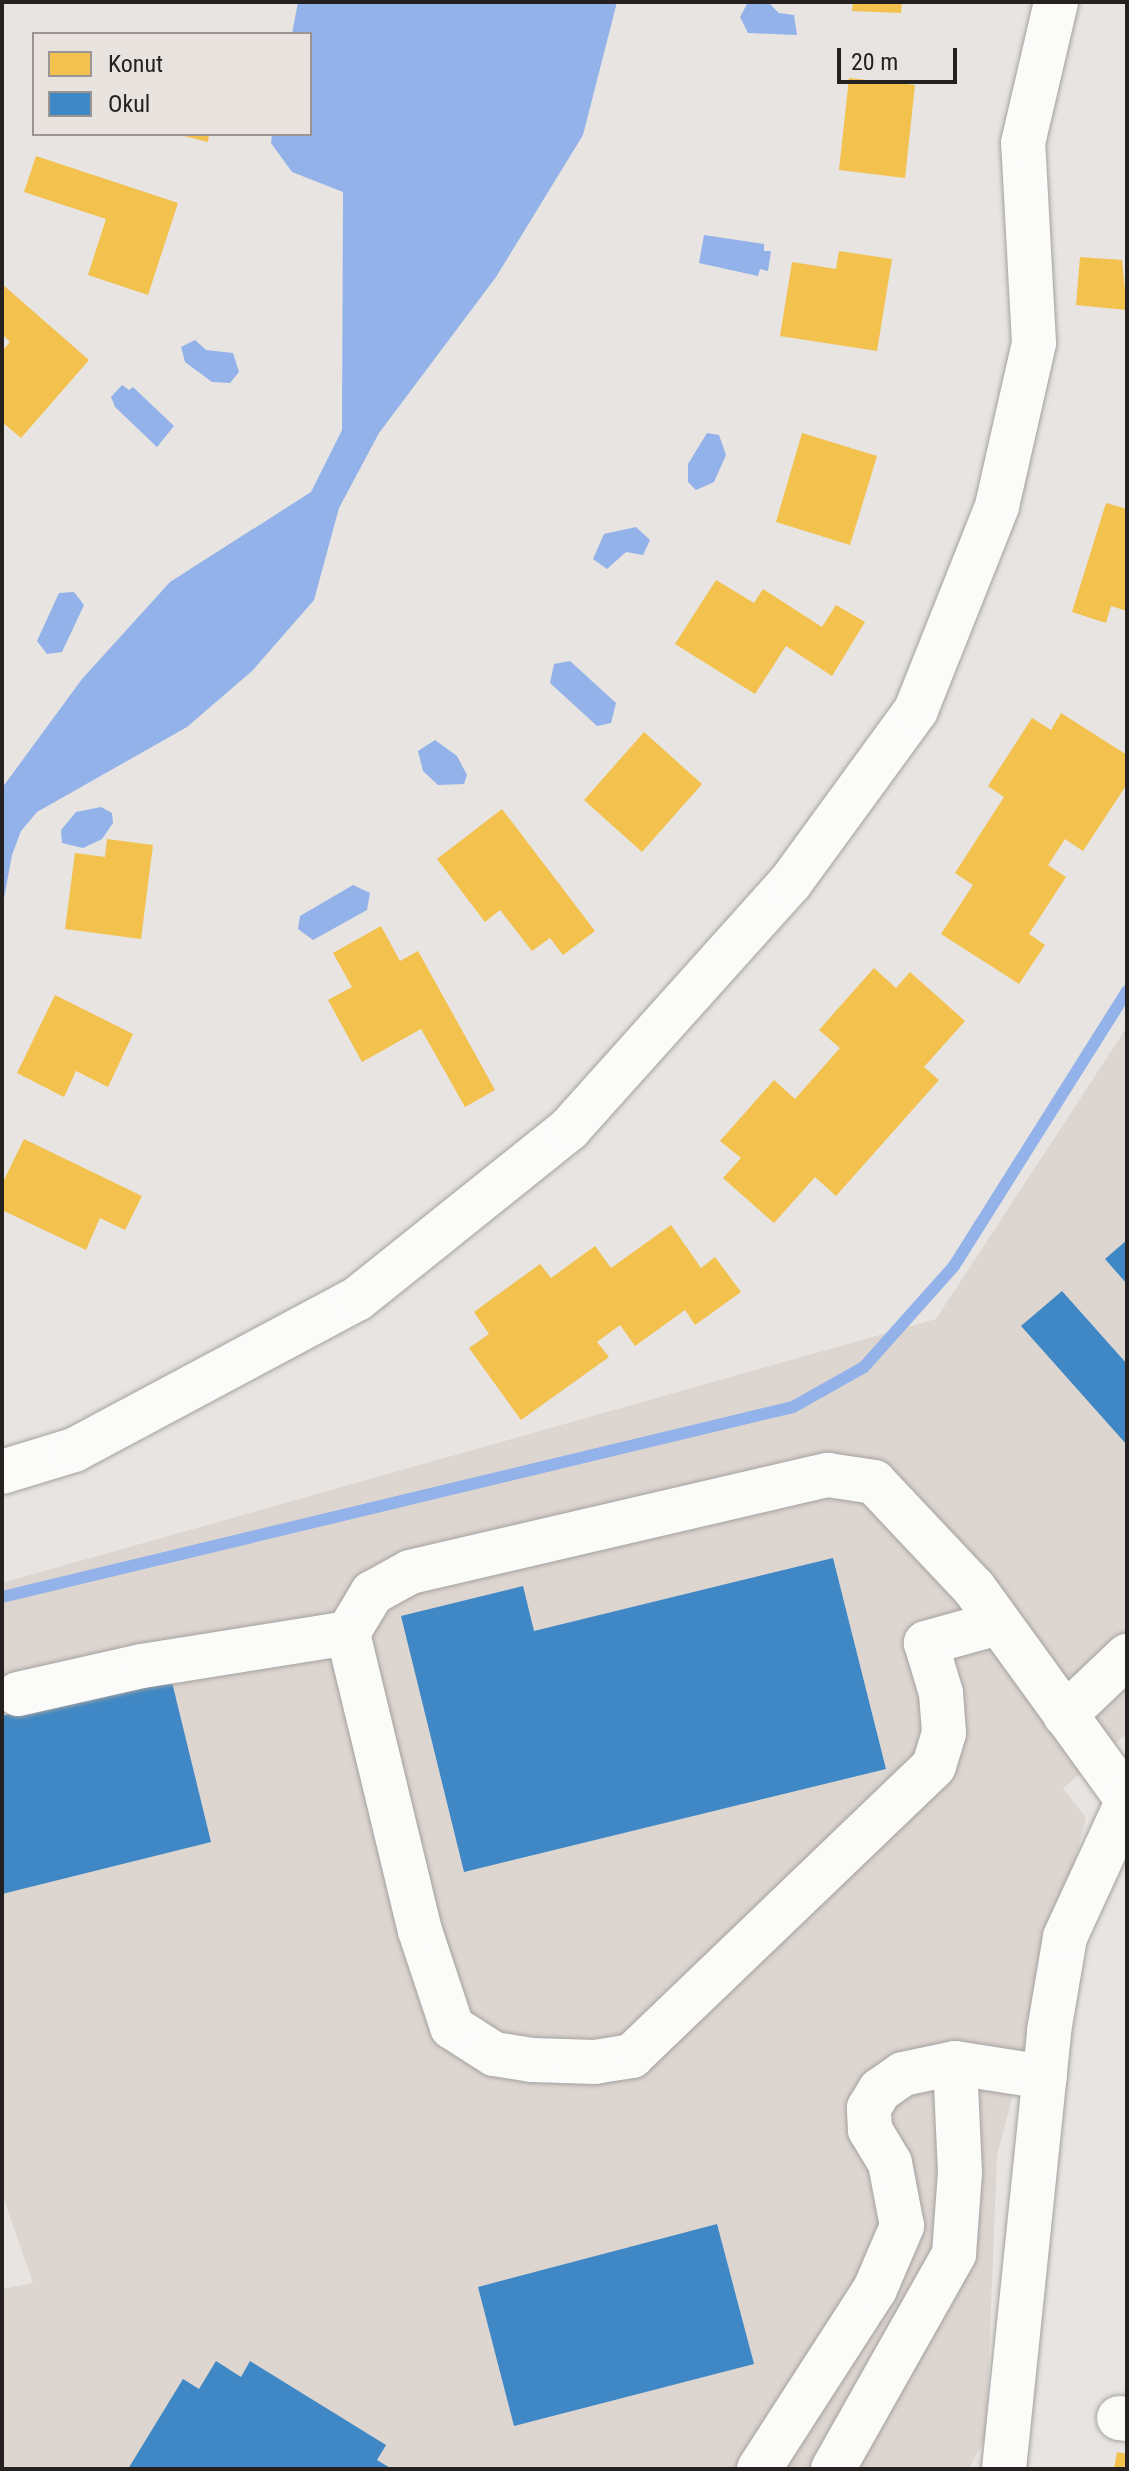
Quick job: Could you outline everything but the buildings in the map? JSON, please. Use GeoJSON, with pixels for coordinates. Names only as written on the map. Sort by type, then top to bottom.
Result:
{"type":"FeatureCollection","features":[{"type":"Feature","properties":{"kind":"street"},"geometry":{"type":"LineString","coordinates":[[2,1472],[74,1450],[357,1299],[569,1129],[790,883],[916,710],[997,506],[1034,343],[1023,143],[1056,2]]}},
{"type":"Feature","properties":{"kind":"street"},"geometry":{"type":"LineString","coordinates":[[998,1623],[926,1643],[941,1693],[944,1733],[934,1766],[632,2056],[596,2062],[494,2054],[452,2027],[420,1931],[348,1633],[372,1593],[410,1572],[828,1475],[874,1482],[928,1534],[998,1623],[1127,1800],[1065,1937],[1045,2077],[1004,2469]]}},
{"type":"Feature","properties":{"kind":"street"},"geometry":{"type":"LineString","coordinates":[[18,1694],[142,1666],[348,1633]]}},
{"type":"Feature","properties":{"kind":"street"},"geometry":{"type":"LineString","coordinates":[[1065,1715],[1127,1656]]}},
{"type":"Feature","properties":{"kind":"street"},"geometry":{"type":"LineString","coordinates":[[759,2469],[875,2289],[902,2226],[890,2163],[870,2130],[869,2108],[880,2090],[903,2074],[955,2063],[1045,2077]]}},
{"type":"Feature","properties":{"kind":"street"},"geometry":{"type":"LineString","coordinates":[[833,2469],[954,2254],[960,2173],[955,2063]]}},
{"type":"Feature","properties":{"kind":"shaded area"},"geometry":{"type":"Polygon","coordinates":[[[1127,1027],[1127,1734],[1063,1788],[1086,1818],[997,2155],[986,2436],[969,2469],[2,2469],[2,2289],[33,2283],[2,2194],[2,1583],[936,1319],[1127,1027]]]}},
{"type":"Feature","properties":{"kind":"water"},"geometry":{"type":"Polygon","coordinates":[[[298,2],[617,2],[583,135],[496,277],[379,433],[339,508],[314,600],[252,671],[187,727],[37,812],[21,831],[12,855],[2,909],[2,788],[82,679],[170,582],[311,492],[342,430],[343,192],[292,172],[271,143],[272,136],[312,136],[312,32],[292,32],[298,2]]]}},
{"type":"Feature","properties":{"kind":"water"},"geometry":{"type":"Polygon","coordinates":[[[748,2],[768,2],[779,13],[794,15],[797,35],[748,33],[740,17],[748,2]]]}},
{"type":"Feature","properties":{"kind":"water"},"geometry":{"type":"Polygon","coordinates":[[[704,235],[764,244],[764,251],[771,251],[768,271],[760,269],[758,276],[699,263],[704,235]]]}},
{"type":"Feature","properties":{"kind":"water"},"geometry":{"type":"Polygon","coordinates":[[[195,340],[206,350],[233,353],[239,372],[230,383],[212,382],[185,362],[181,347],[195,340]]]}},
{"type":"Feature","properties":{"kind":"water"},"geometry":{"type":"Polygon","coordinates":[[[122,385],[129,390],[133,387],[174,426],[157,447],[115,407],[111,397],[122,385]]]}},
{"type":"Feature","properties":{"kind":"water"},"geometry":{"type":"Polygon","coordinates":[[[707,433],[719,435],[726,455],[714,482],[696,490],[688,482],[688,464],[707,433]]]}},
{"type":"Feature","properties":{"kind":"water"},"geometry":{"type":"Polygon","coordinates":[[[636,527],[650,540],[643,555],[626,552],[607,569],[593,559],[604,534],[636,527]]]}},
{"type":"Feature","properties":{"kind":"water"},"geometry":{"type":"Polygon","coordinates":[[[74,592],[84,605],[62,652],[47,654],[37,641],[59,593],[74,592]]]}},
{"type":"Feature","properties":{"kind":"water"},"geometry":{"type":"Polygon","coordinates":[[[570,661],[616,703],[611,723],[597,726],[550,683],[554,664],[570,661]]]}},
{"type":"Feature","properties":{"kind":"water"},"geometry":{"type":"Polygon","coordinates":[[[435,740],[457,756],[467,775],[464,784],[438,785],[423,771],[418,751],[435,740]]]}},
{"type":"Feature","properties":{"kind":"water"},"geometry":{"type":"Polygon","coordinates":[[[101,807],[112,813],[113,823],[102,839],[83,848],[62,843],[61,830],[76,812],[101,807]]]}},
{"type":"Feature","properties":{"kind":"water"},"geometry":{"type":"Polygon","coordinates":[[[353,885],[370,893],[367,910],[313,940],[298,929],[300,916],[353,885]]]}},
{"type":"Feature","properties":{"kind":"waterway"},"geometry":{"type":"LineString","coordinates":[[2,1597],[793,1407],[864,1367],[954,1266],[1127,991]]}}]}
